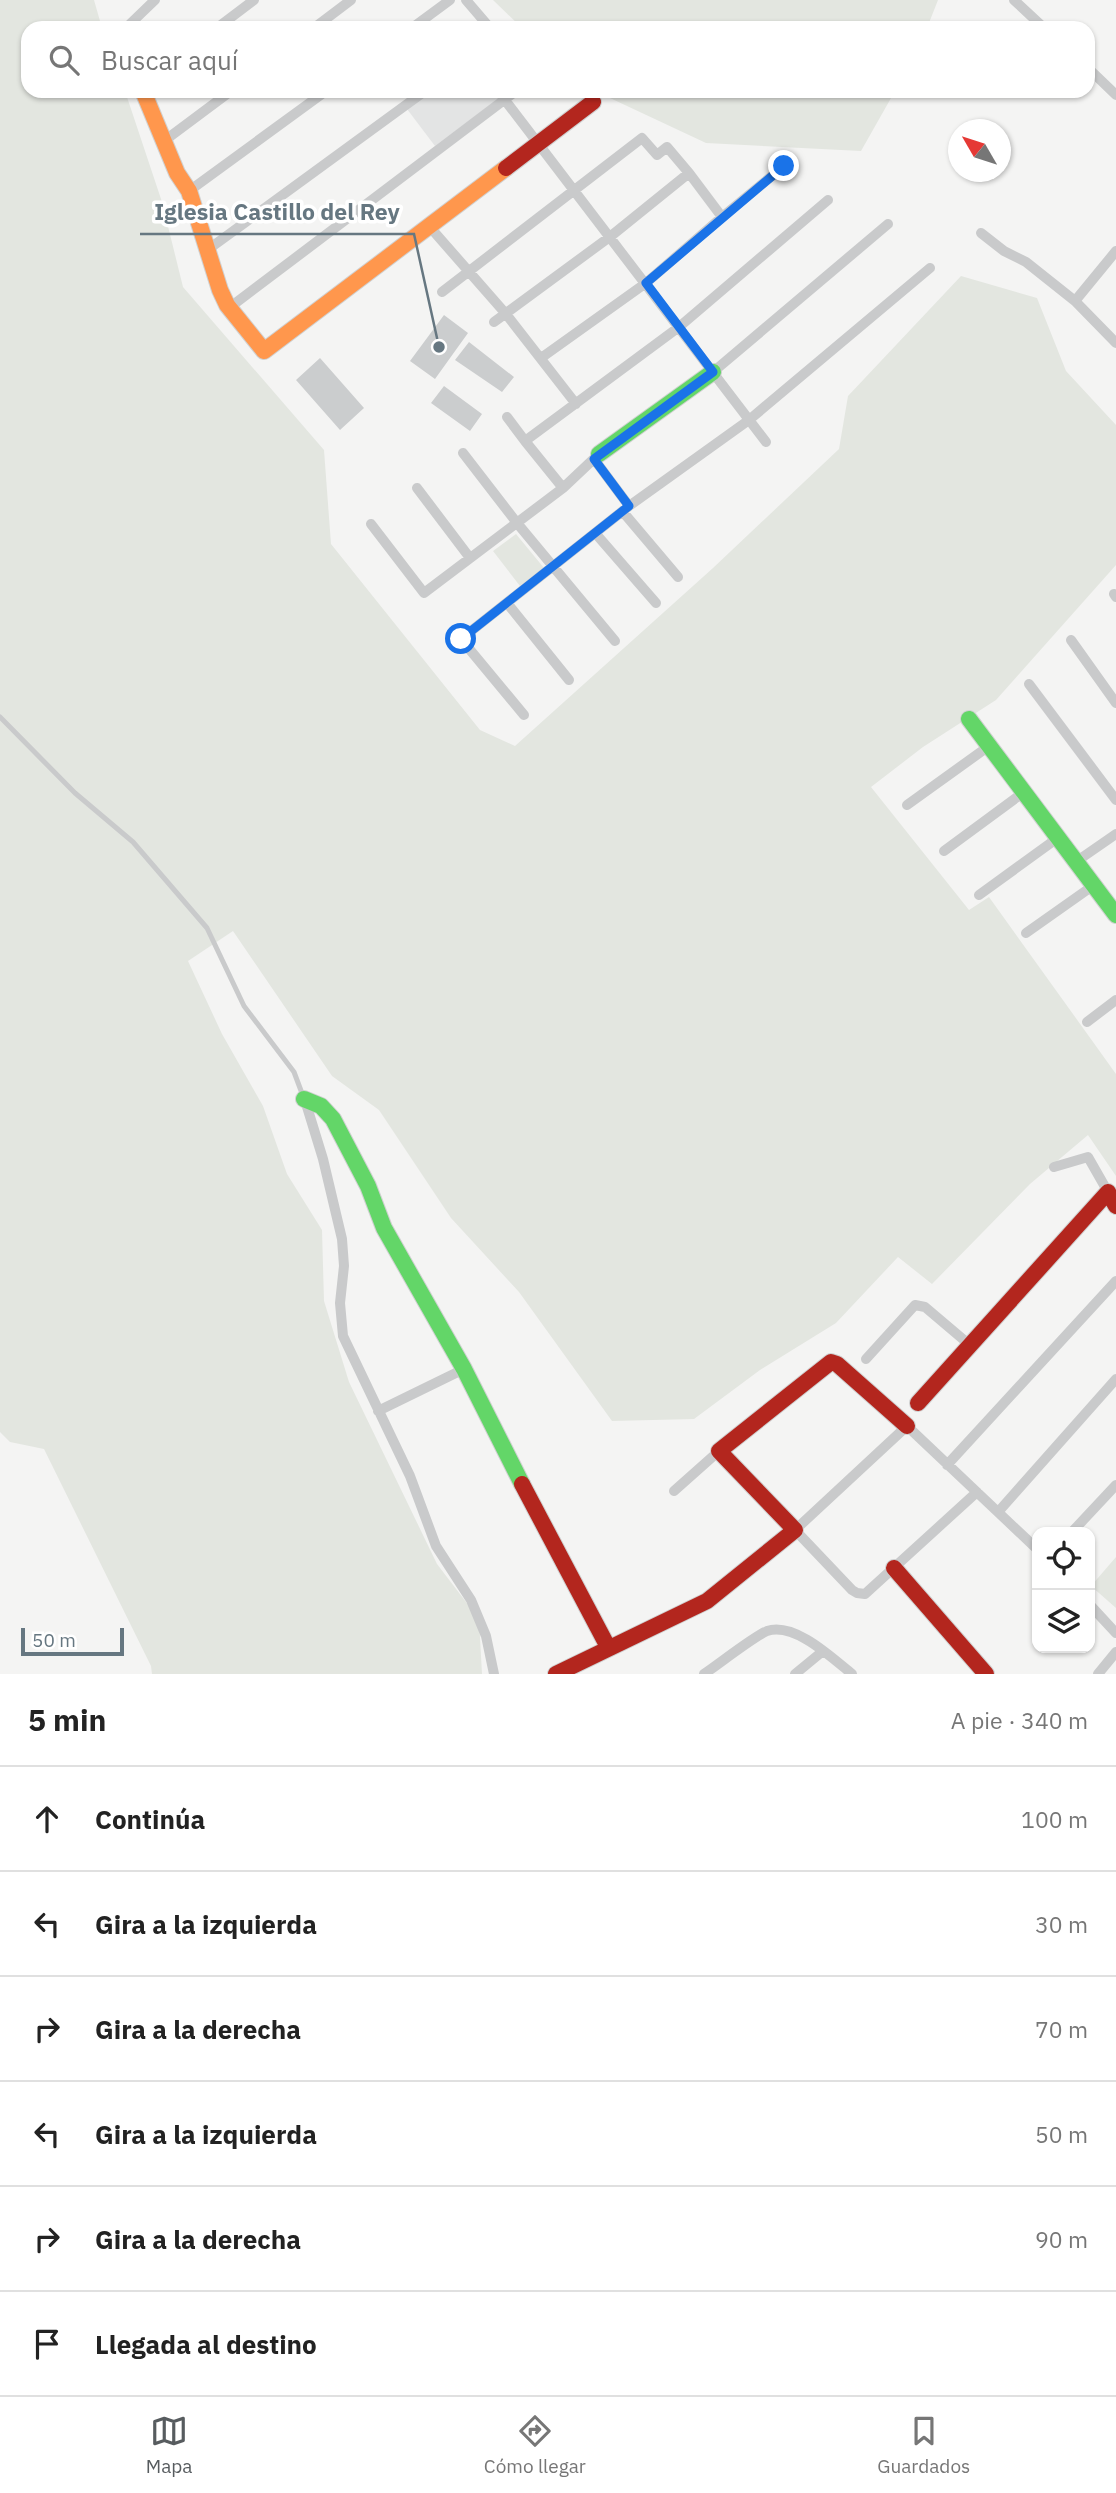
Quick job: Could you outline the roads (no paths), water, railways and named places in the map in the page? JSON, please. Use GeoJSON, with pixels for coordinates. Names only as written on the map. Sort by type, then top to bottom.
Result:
{"type":"FeatureCollection","features":[{"type":"Feature","properties":{"kind":"street"},"geometry":{"type":"LineString","coordinates":[[133,21],[155,0]]}},
{"type":"Feature","properties":{"kind":"street"},"geometry":{"type":"LineString","coordinates":[[226,21],[254,0]]}},
{"type":"Feature","properties":{"kind":"street"},"geometry":{"type":"LineString","coordinates":[[323,21],[351,0]]}},
{"type":"Feature","properties":{"kind":"street"},"geometry":{"type":"LineString","coordinates":[[422,21],[450,0]]}},
{"type":"Feature","properties":{"kind":"street"},"geometry":{"type":"LineString","coordinates":[[466,0],[484,21]]}},
{"type":"Feature","properties":{"kind":"street"},"geometry":{"type":"LineString","coordinates":[[1014,0],[1036,21]]}},
{"type":"Feature","properties":{"kind":"street"},"geometry":{"type":"LineString","coordinates":[[1095,75],[1116,95]]}},
{"type":"Feature","properties":{"kind":"street"},"geometry":{"type":"LineString","coordinates":[[146,98],[177,173],[188,191],[220,290],[229,308],[264,351],[593,102]]}},
{"type":"Feature","properties":{"kind":"street"},"geometry":{"type":"LineString","coordinates":[[164,141],[221,98]]}},
{"type":"Feature","properties":{"kind":"street"},"geometry":{"type":"LineString","coordinates":[[188,191],[316,98]]}},
{"type":"Feature","properties":{"kind":"street"},"geometry":{"type":"LineString","coordinates":[[206,251],[415,98]]}},
{"type":"Feature","properties":{"kind":"street"},"geometry":{"type":"LineString","coordinates":[[229,308],[497,98]]}},
{"type":"Feature","properties":{"kind":"street"},"geometry":{"type":"LineString","coordinates":[[503,98],[766,442]]}},
{"type":"Feature","properties":{"kind":"street"},"geometry":{"type":"LineString","coordinates":[[442,292],[642,138],[657,155],[667,147],[722,218]]}},
{"type":"Feature","properties":{"kind":"street"},"geometry":{"type":"LineString","coordinates":[[541,358],[646,283],[784,166]]}},
{"type":"Feature","properties":{"kind":"street"},"geometry":{"type":"LineString","coordinates":[[494,323],[611,236],[689,173]]}},
{"type":"Feature","properties":{"kind":"street"},"geometry":{"type":"LineString","coordinates":[[525,441],[679,327],[828,200]]}},
{"type":"Feature","properties":{"kind":"street"},"geometry":{"type":"LineString","coordinates":[[371,524],[424,593],[562,488],[597,457],[713,372],[888,223]]}},
{"type":"Feature","properties":{"kind":"street"},"geometry":{"type":"LineString","coordinates":[[429,226],[506,314],[576,404]]}},
{"type":"Feature","properties":{"kind":"street"},"geometry":{"type":"LineString","coordinates":[[981,233],[1004,251],[1026,262],[1075,301],[1116,343]]}},
{"type":"Feature","properties":{"kind":"street"},"geometry":{"type":"LineString","coordinates":[[1075,301],[1116,251]]}},
{"type":"Feature","properties":{"kind":"street"},"geometry":{"type":"LineString","coordinates":[[524,715],[461,639],[626,509],[750,420],[930,268]]}},
{"type":"Feature","properties":{"kind":"street"},"geometry":{"type":"LineString","coordinates":[[507,417],[562,488]]}},
{"type":"Feature","properties":{"kind":"street"},"geometry":{"type":"LineString","coordinates":[[463,453],[615,641]]}},
{"type":"Feature","properties":{"kind":"street"},"geometry":{"type":"LineString","coordinates":[[597,457],[626,509],[678,577]]}},
{"type":"Feature","properties":{"kind":"street"},"geometry":{"type":"LineString","coordinates":[[418,488],[470,558]]}},
{"type":"Feature","properties":{"kind":"street"},"geometry":{"type":"LineString","coordinates":[[596,534],[656,603]]}},
{"type":"Feature","properties":{"kind":"street"},"geometry":{"type":"LineString","coordinates":[[508,603],[569,680]]}},
{"type":"Feature","properties":{"kind":"street"},"geometry":{"type":"LineString","coordinates":[[1071,640],[1116,703]]}},
{"type":"Feature","properties":{"kind":"street"},"geometry":{"type":"LineString","coordinates":[[1029,684],[1116,800]]}},
{"type":"Feature","properties":{"kind":"street"},"geometry":{"type":"LineString","coordinates":[[969,719],[1116,915]]}},
{"type":"Feature","properties":{"kind":"street"},"geometry":{"type":"LineString","coordinates":[[908,805],[989,746]]}},
{"type":"Feature","properties":{"kind":"street"},"geometry":{"type":"LineString","coordinates":[[944,851],[1024,792]]}},
{"type":"Feature","properties":{"kind":"street"},"geometry":{"type":"LineString","coordinates":[[1077,861],[1116,834]]}},
{"type":"Feature","properties":{"kind":"street"},"geometry":{"type":"LineString","coordinates":[[979,895],[1059,837]]}},
{"type":"Feature","properties":{"kind":"street"},"geometry":{"type":"LineString","coordinates":[[1026,933],[1094,885]]}},
{"type":"Feature","properties":{"kind":"street"},"geometry":{"type":"LineString","coordinates":[[1087,1022],[1116,1000]]}},
{"type":"Feature","properties":{"kind":"street"},"geometry":{"type":"LineString","coordinates":[[304,1097],[321,1106],[333,1119],[368,1186],[384,1228],[464,1369],[534,1509],[608,1647]]}},
{"type":"Feature","properties":{"kind":"street"},"geometry":{"type":"LineString","coordinates":[[304,1097],[323,1159],[342,1239],[344,1266],[340,1303],[343,1336],[410,1476],[436,1546],[475,1609],[486,1636],[494,1674]]}},
{"type":"Feature","properties":{"kind":"street"},"geometry":{"type":"LineString","coordinates":[[918,1403],[1112,1199],[1088,1157],[1054,1167]]}},
{"type":"Feature","properties":{"kind":"street"},"geometry":{"type":"LineString","coordinates":[[947,1465],[1116,1281]]}},
{"type":"Feature","properties":{"kind":"street"},"geometry":{"type":"LineString","coordinates":[[866,1359],[915,1305],[925,1307],[971,1346]]}},
{"type":"Feature","properties":{"kind":"street"},"geometry":{"type":"LineString","coordinates":[[674,1492],[719,1451],[831,1362],[837,1364],[907,1426],[1032,1544]]}},
{"type":"Feature","properties":{"kind":"street"},"geometry":{"type":"LineString","coordinates":[[378,1411],[464,1369]]}},
{"type":"Feature","properties":{"kind":"street"},"geometry":{"type":"LineString","coordinates":[[999,1511],[1116,1379]]}},
{"type":"Feature","properties":{"kind":"street"},"geometry":{"type":"LineString","coordinates":[[556,1674],[707,1601],[795,1531],[907,1426]]}},
{"type":"Feature","properties":{"kind":"street"},"geometry":{"type":"LineString","coordinates":[[719,1451],[857,1593],[865,1594],[977,1492]]}},
{"type":"Feature","properties":{"kind":"street"},"geometry":{"type":"LineString","coordinates":[[1077,1527],[1116,1485]]}},
{"type":"Feature","properties":{"kind":"street"},"geometry":{"type":"LineString","coordinates":[[894,1568],[986,1674]]}},
{"type":"Feature","properties":{"kind":"street"},"geometry":{"type":"LineString","coordinates":[[1095,1610],[1116,1633]]}},
{"type":"Feature","properties":{"kind":"street"},"geometry":{"type":"LineString","coordinates":[[704,1674],[767,1632],[780,1630],[795,1633],[852,1674]]}},
{"type":"Feature","properties":{"kind":"street"},"geometry":{"type":"LineString","coordinates":[[795,1674],[823,1651]]}},
{"type":"Feature","properties":{"kind":"street"},"geometry":{"type":"LineString","coordinates":[[1098,1674],[1116,1652]]}},
{"type":"Feature","properties":{"kind":"lane"},"geometry":{"type":"LineString","coordinates":[[0,717],[75,793],[133,842],[207,928],[244,1006],[294,1072],[304,1097]]}},
{"type":"Feature","properties":{"kind":"place","name":"Iglesia Castillo del Rey"},"geometry":{"type":"Point","coordinates":[439,347]}}]}
